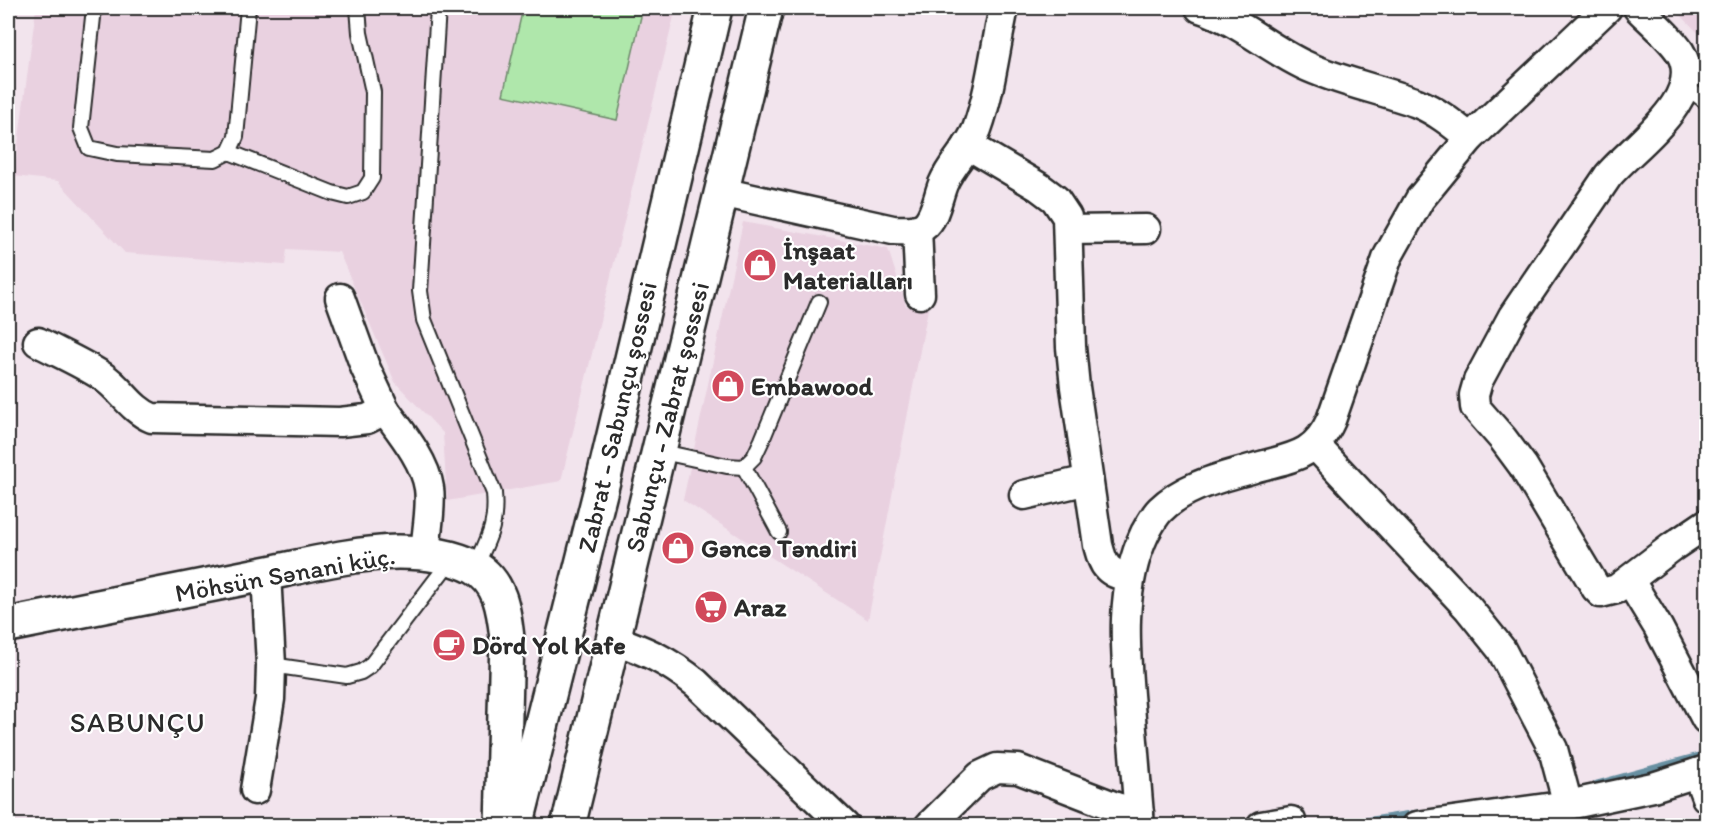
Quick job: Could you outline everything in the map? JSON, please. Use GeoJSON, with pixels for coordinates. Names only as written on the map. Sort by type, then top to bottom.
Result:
{"type":"FeatureCollection","features":[{"type":"Feature","properties":{"kind":"main road","name":"Zabrat - Sabunçu şossesi"},"geometry":{"type":"LineString","coordinates":[[516,825],[605,473],[715,8]]}},
{"type":"Feature","properties":{"kind":"main road","name":"Sabunçu - Zabrat şossesi"},"geometry":{"type":"LineString","coordinates":[[568,825],[765,8]]}},
{"type":"Feature","properties":{"kind":"main road","name":"Möhsün Sənani küç."},"geometry":{"type":"LineString","coordinates":[[8,625],[328,560],[399,552],[451,560]]}},
{"type":"Feature","properties":{"kind":"main road"},"geometry":{"type":"LineString","coordinates":[[451,560],[488,577],[499,595],[505,612],[507,638],[502,825]]}},
{"type":"Feature","properties":{"kind":"street"},"geometry":{"type":"LineString","coordinates":[[721,192],[893,230],[917,229],[925,226],[931,218],[953,164],[976,132],[1004,8]]}},
{"type":"Feature","properties":{"kind":"street"},"geometry":{"type":"LineString","coordinates":[[1200,8],[1218,14],[1282,55],[1310,68],[1419,104],[1445,117],[1470,138]]}},
{"type":"Feature","properties":{"kind":"street"},"geometry":{"type":"LineString","coordinates":[[1140,819],[1126,661],[1126,630],[1131,578],[1139,547],[1148,527],[1159,511],[1196,486],[1290,457],[1316,446],[1331,420],[1388,256],[1420,199],[1470,138],[1607,8]]}},
{"type":"Feature","properties":{"kind":"street"},"geometry":{"type":"LineString","coordinates":[[1638,8],[1680,52],[1685,67],[1684,85],[1656,131],[1620,161],[1608,176],[1513,316],[1478,381],[1474,395],[1475,407],[1523,466],[1601,593],[1609,592],[1630,581],[1672,547],[1707,524]]}},
{"type":"Feature","properties":{"kind":"street"},"geometry":{"type":"LineString","coordinates":[[968,145],[1039,187],[1055,199],[1067,217],[1071,347],[1098,545],[1103,563],[1113,574],[1131,578]]}},
{"type":"Feature","properties":{"kind":"street"},"geometry":{"type":"LineString","coordinates":[[917,229],[920,294]]}},
{"type":"Feature","properties":{"kind":"street"},"geometry":{"type":"LineString","coordinates":[[1068,230],[1146,229]]}},
{"type":"Feature","properties":{"kind":"street"},"geometry":{"type":"LineString","coordinates":[[340,298],[365,367],[386,410],[410,444],[426,477],[451,560]]}},
{"type":"Feature","properties":{"kind":"street"},"geometry":{"type":"LineString","coordinates":[[38,342],[101,375],[112,383],[140,413],[152,417],[340,422],[367,419],[386,410]]}},
{"type":"Feature","properties":{"kind":"street"},"geometry":{"type":"LineString","coordinates":[[1316,446],[1468,608],[1501,650],[1553,749],[1568,805]]}},
{"type":"Feature","properties":{"kind":"street"},"geometry":{"type":"LineString","coordinates":[[1024,495],[1088,480]]}},
{"type":"Feature","properties":{"kind":"street"},"geometry":{"type":"LineString","coordinates":[[255,790],[270,699],[272,665],[266,574]]}},
{"type":"Feature","properties":{"kind":"street"},"geometry":{"type":"LineString","coordinates":[[1630,581],[1658,627],[1707,719]]}},
{"type":"Feature","properties":{"kind":"street"},"geometry":{"type":"LineString","coordinates":[[613,639],[656,655],[696,683],[845,825]]}},
{"type":"Feature","properties":{"kind":"street"},"geometry":{"type":"LineString","coordinates":[[929,825],[980,776],[997,768],[1018,769],[1116,807],[1140,819]]}},
{"type":"Feature","properties":{"kind":"street"},"geometry":{"type":"LineString","coordinates":[[1417,825],[1568,805],[1653,787],[1703,780]]}},
{"type":"Feature","properties":{"kind":"street"},"geometry":{"type":"LineString","coordinates":[[1261,825],[1291,821]]}},
{"type":"Feature","properties":{"kind":"lane"},"geometry":{"type":"LineString","coordinates":[[94,8],[81,128],[90,148],[117,154],[215,159],[229,152],[236,137],[248,8]]}},
{"type":"Feature","properties":{"kind":"lane"},"geometry":{"type":"LineString","coordinates":[[229,152],[332,193],[348,197],[363,192],[372,178],[373,92],[360,33],[358,8]]}},
{"type":"Feature","properties":{"kind":"lane"},"geometry":{"type":"LineString","coordinates":[[272,665],[347,676],[361,672],[370,666],[451,560],[494,526],[496,512],[494,493],[424,320],[420,291],[438,8]]}},
{"type":"Feature","properties":{"kind":"lane"},"geometry":{"type":"LineString","coordinates":[[1684,85],[1707,102]]}},
{"type":"Feature","properties":{"kind":"lane"},"geometry":{"type":"LineString","coordinates":[[658,451],[727,466],[744,467],[754,457],[762,440],[819,302]]}},
{"type":"Feature","properties":{"kind":"lane"},"geometry":{"type":"LineString","coordinates":[[744,467],[779,532]]}},
{"type":"Feature","properties":{"kind":"shaded area"},"geometry":{"type":"Polygon","coordinates":[[[36,8],[676,8],[561,481],[447,501],[443,433],[395,382],[339,252],[287,249],[285,265],[125,253],[58,181],[14,176],[36,8]]]}},
{"type":"Feature","properties":{"kind":"shaded area"},"geometry":{"type":"Polygon","coordinates":[[[1674,8],[1706,8],[1706,41],[1674,8]]]}},
{"type":"Feature","properties":{"kind":"shaded area"},"geometry":{"type":"Polygon","coordinates":[[[743,222],[888,249],[906,306],[928,309],[868,620],[683,500],[743,222]]]}},
{"type":"Feature","properties":{"kind":"green space"},"geometry":{"type":"Polygon","coordinates":[[[523,8],[643,8],[617,120],[503,95],[523,8]]]}},
{"type":"Feature","properties":{"kind":"waterway"},"geometry":{"type":"LineString","coordinates":[[1597,785],[1706,755]]}},
{"type":"Feature","properties":{"kind":"waterway"},"geometry":{"type":"LineString","coordinates":[[1340,826],[1418,814]]}},
{"type":"Feature","properties":{"kind":"place","name":"İnşaat Materialları"},"geometry":{"type":"Point","coordinates":[760,265]}},
{"type":"Feature","properties":{"kind":"place","name":"Embawood"},"geometry":{"type":"Point","coordinates":[728,386]}},
{"type":"Feature","properties":{"kind":"place","name":"Gəncə Təndiri"},"geometry":{"type":"Point","coordinates":[678,548]}},
{"type":"Feature","properties":{"kind":"place","name":"Araz"},"geometry":{"type":"Point","coordinates":[711,607]}},
{"type":"Feature","properties":{"kind":"place","name":"Dörd Yol Kafe"},"geometry":{"type":"Point","coordinates":[449,645]}},
{"type":"Feature","properties":{"kind":"district","name":"SABUNÇU"},"geometry":{"type":"Point","coordinates":[138,722]}}]}
